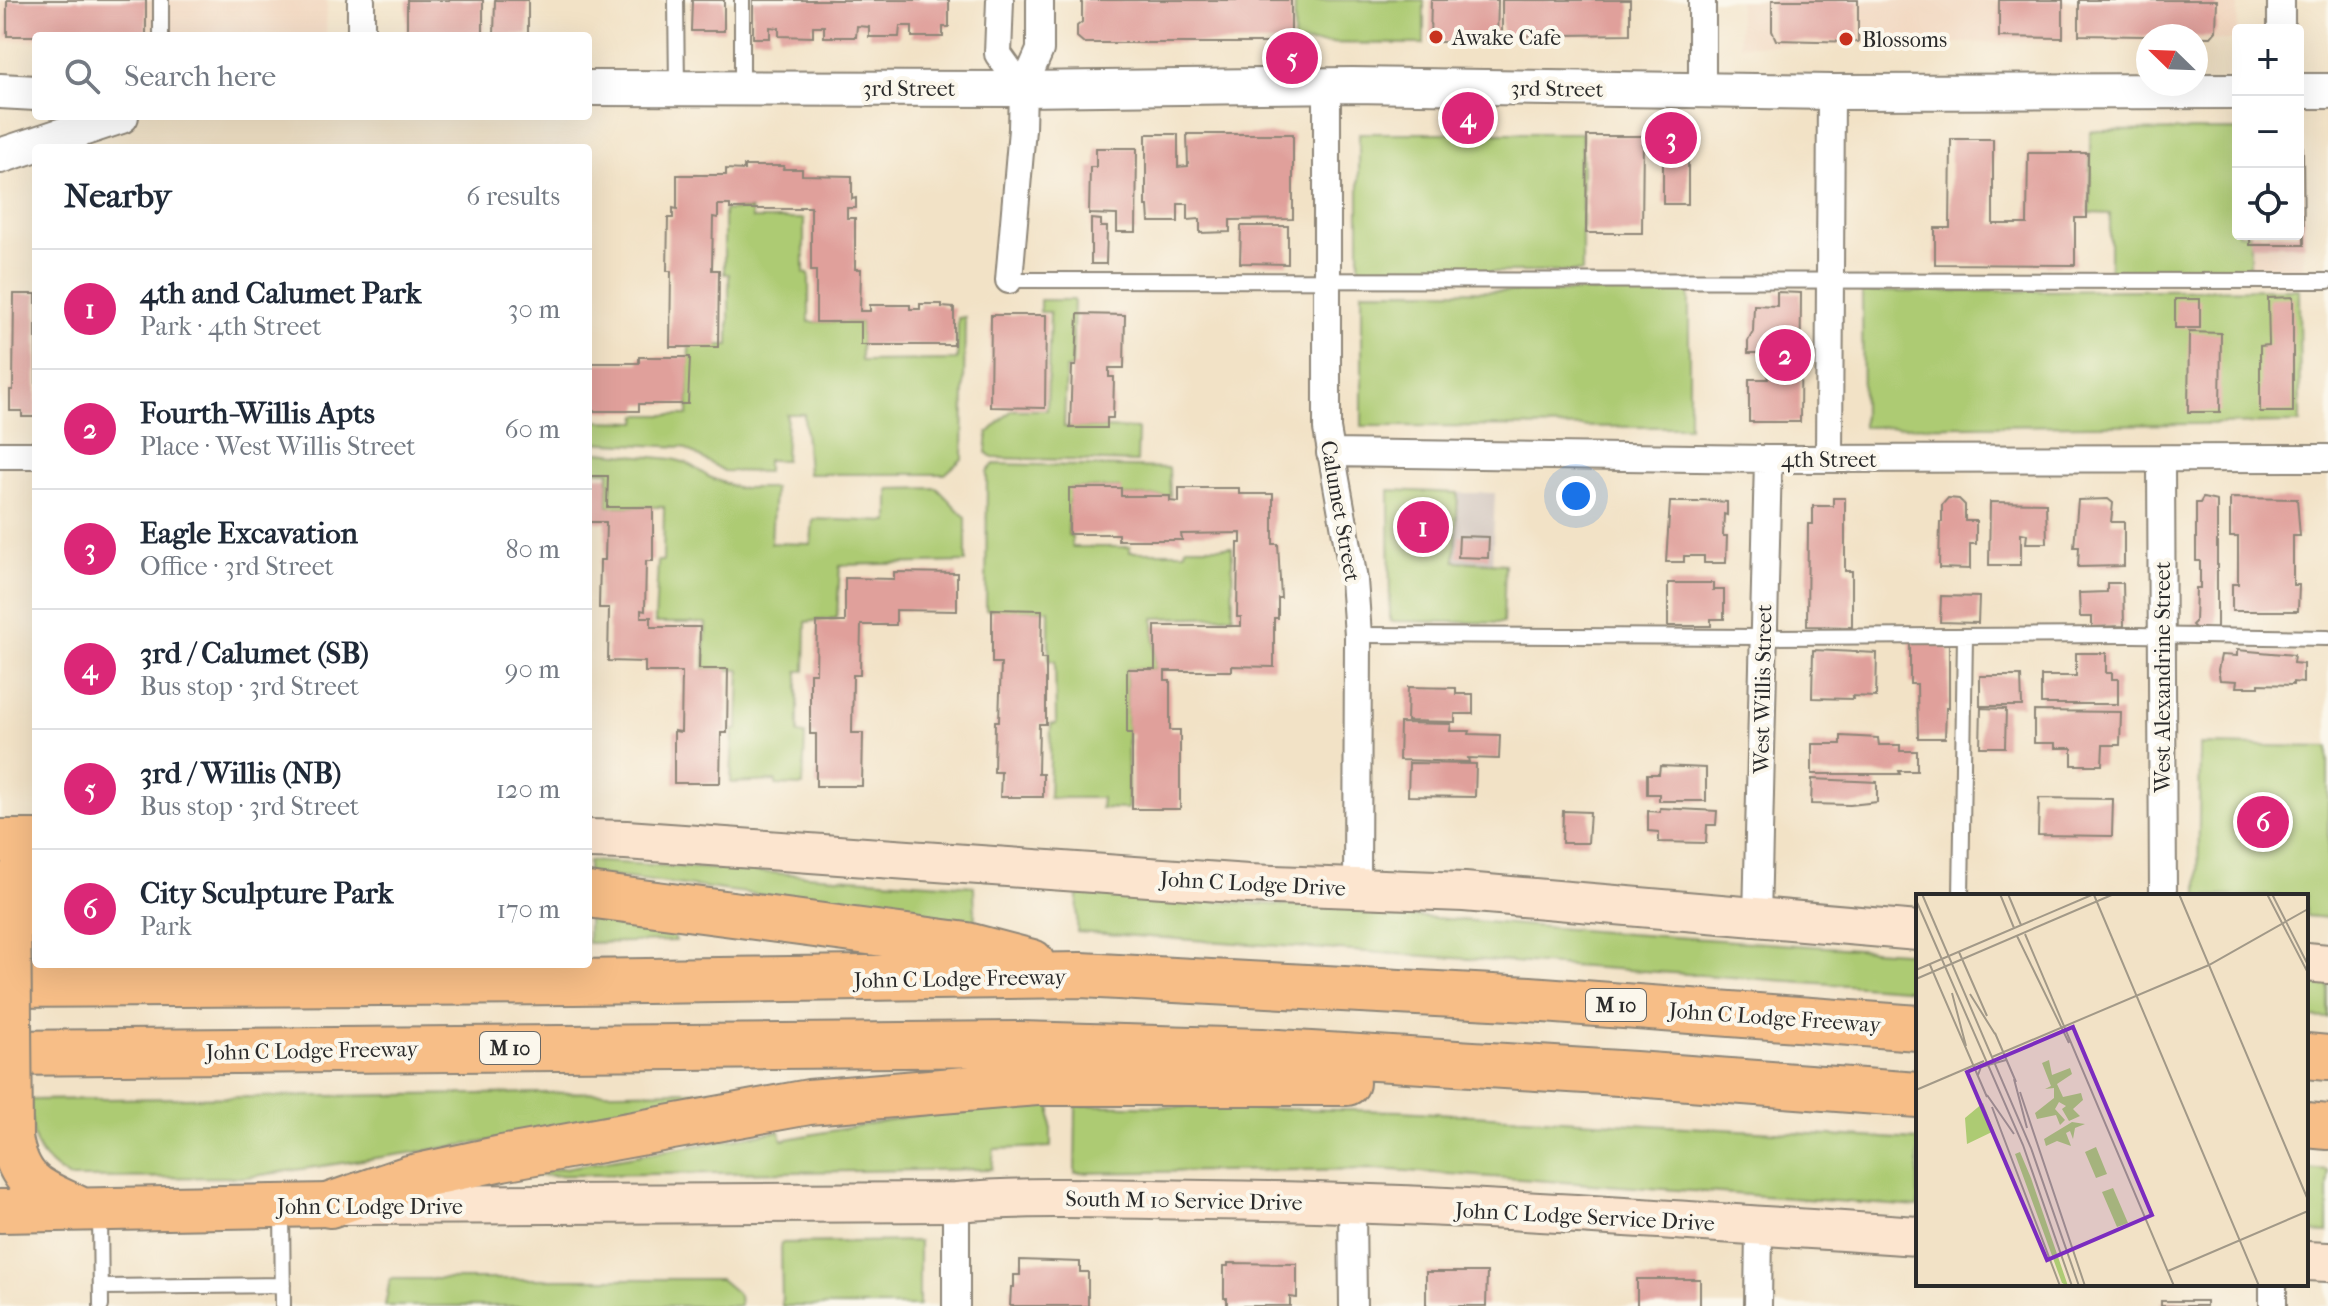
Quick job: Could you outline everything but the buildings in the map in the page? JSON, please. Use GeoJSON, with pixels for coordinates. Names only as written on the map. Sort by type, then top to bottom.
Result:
{"type":"FeatureCollection","features":[{"type":"Feature","properties":{"kind":"highway"},"geometry":{"type":"LineString","coordinates":[[592,896],[967,945],[1081,975]]}},
{"type":"Feature","properties":{"kind":"highway","name":"John C Lodge Freeway"},"geometry":{"type":"LineString","coordinates":[[0,985],[590,982],[1081,975],[1530,999],[1916,1028]]}},
{"type":"Feature","properties":{"kind":"highway","name":"John C Lodge Freeway"},"geometry":{"type":"LineString","coordinates":[[0,1053],[1020,1044],[1262,1051],[1916,1095]]}},
{"type":"Feature","properties":{"kind":"highway"},"geometry":{"type":"LineString","coordinates":[[2308,1056],[2328,1058]]}},
{"type":"Feature","properties":{"kind":"highway"},"geometry":{"type":"LineString","coordinates":[[330,1205],[425,1174],[809,1102],[1037,1083],[1397,1083],[1547,1068]]}},
{"type":"Feature","properties":{"kind":"highway"},"geometry":{"type":"LineString","coordinates":[[2308,1125],[2328,1127]]}},
{"type":"Feature","properties":{"kind":"main road","name":"John C Lodge Drive"},"geometry":{"type":"LineString","coordinates":[[592,839],[1248,884],[1464,892],[1916,931]]}},
{"type":"Feature","properties":{"kind":"main road"},"geometry":{"type":"LineString","coordinates":[[0,841],[32,841]]}},
{"type":"Feature","properties":{"kind":"main road"},"geometry":{"type":"LineString","coordinates":[[24,870],[9,902],[13,1153],[24,1179],[90,1209]]}},
{"type":"Feature","properties":{"kind":"main road"},"geometry":{"type":"LineString","coordinates":[[2308,962],[2328,964]]}},
{"type":"Feature","properties":{"kind":"main road","name":"South M 10 Service Drive"},"geometry":{"type":"LineString","coordinates":[[956,1202],[1013,1197],[1412,1205]]}},
{"type":"Feature","properties":{"kind":"main road","name":"John C Lodge Drive"},"geometry":{"type":"LineString","coordinates":[[0,1211],[330,1205],[956,1202]]}},
{"type":"Feature","properties":{"kind":"main road","name":"John C Lodge Service Drive"},"geometry":{"type":"LineString","coordinates":[[1412,1205],[1759,1226]]}},
{"type":"Feature","properties":{"kind":"main road"},"geometry":{"type":"LineString","coordinates":[[1759,1226],[1916,1236]]}},
{"type":"Feature","properties":{"kind":"main road"},"geometry":{"type":"LineString","coordinates":[[2308,1261],[2328,1262]]}},
{"type":"Feature","properties":{"kind":"street"},"geometry":{"type":"LineString","coordinates":[[361,0],[361,32]]}},
{"type":"Feature","properties":{"kind":"street"},"geometry":{"type":"LineString","coordinates":[[1000,0],[998,54],[1023,89]]}},
{"type":"Feature","properties":{"kind":"street"},"geometry":{"type":"LineString","coordinates":[[1009,280],[1023,89],[1040,50],[1040,0]]}},
{"type":"Feature","properties":{"kind":"street"},"geometry":{"type":"LineString","coordinates":[[1702,0],[1702,91]]}},
{"type":"Feature","properties":{"kind":"street"},"geometry":{"type":"LineString","coordinates":[[2281,0],[2281,24]]}},
{"type":"Feature","properties":{"kind":"street","name":"3rd Street"},"geometry":{"type":"LineString","coordinates":[[592,88],[1023,89],[1327,85],[1831,92],[2232,91]]}},
{"type":"Feature","properties":{"kind":"street","name":"Calumet Street"},"geometry":{"type":"LineString","coordinates":[[1327,85],[1327,429],[1344,510],[1358,635],[1357,889]]}},
{"type":"Feature","properties":{"kind":"street"},"geometry":{"type":"LineString","coordinates":[[0,91],[32,93]]}},
{"type":"Feature","properties":{"kind":"street"},"geometry":{"type":"LineString","coordinates":[[2304,91],[2328,91]]}},
{"type":"Feature","properties":{"kind":"street"},"geometry":{"type":"LineString","coordinates":[[1829,459],[1831,92]]}},
{"type":"Feature","properties":{"kind":"street"},"geometry":{"type":"LineString","coordinates":[[36,144],[109,120]]}},
{"type":"Feature","properties":{"kind":"street"},"geometry":{"type":"LineString","coordinates":[[0,156],[32,145]]}},
{"type":"Feature","properties":{"kind":"street","name":"4th Street"},"geometry":{"type":"LineString","coordinates":[[1330,453],[1768,459],[2328,458]]}},
{"type":"Feature","properties":{"kind":"street"},"geometry":{"type":"LineString","coordinates":[[0,455],[32,455]]}},
{"type":"Feature","properties":{"kind":"street","name":"West Willis Street"},"geometry":{"type":"LineString","coordinates":[[1757,918],[1768,459]]}},
{"type":"Feature","properties":{"kind":"street","name":"West Alexandrine Street"},"geometry":{"type":"LineString","coordinates":[[2161,459],[2163,894]]}},
{"type":"Feature","properties":{"kind":"street"},"geometry":{"type":"LineString","coordinates":[[956,1202],[956,1306]]}},
{"type":"Feature","properties":{"kind":"street"},"geometry":{"type":"LineString","coordinates":[[1352,1203],[1353,1306]]}},
{"type":"Feature","properties":{"kind":"street"},"geometry":{"type":"LineString","coordinates":[[1758,1306],[1759,1226]]}},
{"type":"Feature","properties":{"kind":"lane"},"geometry":{"type":"LineString","coordinates":[[161,0],[161,32]]}},
{"type":"Feature","properties":{"kind":"lane"},"geometry":{"type":"LineString","coordinates":[[676,0],[677,88]]}},
{"type":"Feature","properties":{"kind":"lane"},"geometry":{"type":"LineString","coordinates":[[742,0],[742,88]]}},
{"type":"Feature","properties":{"kind":"lane"},"geometry":{"type":"LineString","coordinates":[[1009,280],[2324,281]]}},
{"type":"Feature","properties":{"kind":"lane"},"geometry":{"type":"LineString","coordinates":[[1358,635],[2162,635],[2328,638]]}},
{"type":"Feature","properties":{"kind":"lane"},"geometry":{"type":"LineString","coordinates":[[1961,894],[1965,636]]}},
{"type":"Feature","properties":{"kind":"lane"},"geometry":{"type":"LineString","coordinates":[[282,1206],[283,1306]]}},
{"type":"Feature","properties":{"kind":"lane"},"geometry":{"type":"LineString","coordinates":[[90,1209],[101,1306]]}},
{"type":"Feature","properties":{"kind":"lane"},"geometry":{"type":"LineString","coordinates":[[101,1287],[283,1285]]}},
{"type":"Feature","properties":{"kind":"shaded area"},"geometry":{"type":"Polygon","coordinates":[[[0,0],[327,0],[326,32],[32,32],[32,41],[0,41],[0,0]]]}},
{"type":"Feature","properties":{"kind":"shaded area"},"geometry":{"type":"Polygon","coordinates":[[[1739,0],[2238,0],[2237,24],[2232,24],[2232,40],[2208,40],[2208,24],[2136,24],[2136,41],[1739,45],[1739,0]]]}},
{"type":"Feature","properties":{"kind":"shaded area"},"geometry":{"type":"Polygon","coordinates":[[[2250,240],[2303,240],[2303,274],[2250,274],[2250,240]]]}},
{"type":"Feature","properties":{"kind":"shaded area"},"geometry":{"type":"Polygon","coordinates":[[[1458,493],[1495,493],[1492,563],[1455,562],[1458,493]]]}},
{"type":"Feature","properties":{"kind":"green space"},"geometry":{"type":"Polygon","coordinates":[[[1295,0],[1424,0],[1424,44],[1294,43],[1295,0]]]}},
{"type":"Feature","properties":{"kind":"green space"},"geometry":{"type":"Polygon","coordinates":[[[2232,130],[2232,240],[2250,240],[2250,274],[2110,274],[2110,214],[2090,213],[2090,131],[2232,130]]]}},
{"type":"Feature","properties":{"kind":"green space"},"geometry":{"type":"Polygon","coordinates":[[[1359,133],[1582,133],[1582,272],[1359,272],[1359,133]]]}},
{"type":"Feature","properties":{"kind":"green space"},"geometry":{"type":"Polygon","coordinates":[[[724,210],[751,210],[752,219],[804,219],[804,273],[809,274],[809,322],[861,322],[861,361],[957,360],[958,318],[965,317],[963,458],[945,474],[808,474],[804,414],[787,414],[785,460],[767,460],[767,472],[724,471],[683,447],[592,442],[592,421],[637,422],[638,415],[688,415],[689,345],[729,345],[729,274],[724,274],[724,210]]]}},
{"type":"Feature","properties":{"kind":"green space"},"geometry":{"type":"Polygon","coordinates":[[[2299,289],[2300,423],[1863,427],[1862,292],[2299,289]]]}},
{"type":"Feature","properties":{"kind":"green space"},"geometry":{"type":"Polygon","coordinates":[[[1362,291],[1689,292],[1689,427],[1362,426],[1362,291]]]}},
{"type":"Feature","properties":{"kind":"green space"},"geometry":{"type":"Polygon","coordinates":[[[1040,300],[1074,300],[1072,368],[1066,369],[1064,427],[1138,429],[1137,462],[993,458],[986,452],[988,433],[1012,410],[1047,410],[1050,312],[1040,312],[1040,300]]]}},
{"type":"Feature","properties":{"kind":"green space"},"geometry":{"type":"Polygon","coordinates":[[[592,451],[672,459],[687,463],[709,477],[737,488],[774,488],[771,543],[811,544],[813,519],[889,522],[889,489],[937,488],[966,518],[966,562],[840,565],[837,618],[806,622],[805,671],[798,671],[798,734],[805,735],[803,786],[776,785],[776,781],[731,783],[733,730],[738,730],[740,670],[704,669],[706,623],[655,623],[658,561],[663,561],[664,507],[607,507],[609,471],[592,471],[592,451]]]}},
{"type":"Feature","properties":{"kind":"green space"},"geometry":{"type":"Polygon","coordinates":[[[994,464],[1169,468],[1170,496],[1121,496],[1120,488],[1070,488],[1068,535],[1072,536],[1072,547],[1130,547],[1130,552],[1185,552],[1186,547],[1232,547],[1233,616],[1154,618],[1155,669],[1127,669],[1128,809],[1101,808],[1102,798],[1049,798],[1051,724],[1056,724],[1055,661],[1049,661],[1049,610],[986,610],[987,472],[994,464]]]}},
{"type":"Feature","properties":{"kind":"green space"},"geometry":{"type":"Polygon","coordinates":[[[1389,490],[1458,493],[1455,561],[1505,564],[1503,623],[1390,621],[1389,490]]]}},
{"type":"Feature","properties":{"kind":"green space"},"geometry":{"type":"Polygon","coordinates":[[[2200,745],[2328,747],[2328,918],[2308,916],[2308,894],[2198,894],[2200,745]]]}},
{"type":"Feature","properties":{"kind":"green space"},"geometry":{"type":"Polygon","coordinates":[[[592,861],[974,886],[975,922],[878,910],[592,874],[592,861]]]}},
{"type":"Feature","properties":{"kind":"green space"},"geometry":{"type":"Polygon","coordinates":[[[1078,894],[1378,910],[1387,914],[1628,934],[1916,953],[1916,990],[1077,932],[1078,894]]]}},
{"type":"Feature","properties":{"kind":"green space"},"geometry":{"type":"Polygon","coordinates":[[[592,912],[668,922],[676,941],[592,943],[592,912]]]}},
{"type":"Feature","properties":{"kind":"green space"},"geometry":{"type":"Polygon","coordinates":[[[2308,982],[2328,983],[2328,1018],[2308,1017],[2308,982]]]}},
{"type":"Feature","properties":{"kind":"green space"},"geometry":{"type":"Polygon","coordinates":[[[766,1090],[766,1100],[248,1177],[70,1178],[49,1163],[37,1146],[30,1100],[766,1090]]]}},
{"type":"Feature","properties":{"kind":"green space"},"geometry":{"type":"Polygon","coordinates":[[[1051,1105],[1051,1147],[994,1149],[992,1169],[518,1176],[780,1131],[782,1140],[917,1115],[1051,1105]]]}},
{"type":"Feature","properties":{"kind":"green space"},"geometry":{"type":"Polygon","coordinates":[[[1076,1105],[1400,1111],[1916,1140],[1916,1207],[1377,1169],[1075,1173],[1076,1105]]]}},
{"type":"Feature","properties":{"kind":"green space"},"geometry":{"type":"Polygon","coordinates":[[[2308,1169],[2328,1171],[2328,1233],[2308,1232],[2308,1169]]]}},
{"type":"Feature","properties":{"kind":"green space"},"geometry":{"type":"Polygon","coordinates":[[[919,1241],[919,1306],[782,1306],[781,1243],[919,1241]]]}},
{"type":"Feature","properties":{"kind":"green space"},"geometry":{"type":"Polygon","coordinates":[[[390,1279],[720,1279],[739,1295],[740,1306],[385,1306],[390,1279]]]}},
{"type":"Feature","properties":{"kind":"place","name":"Awake Cafe"},"geometry":{"type":"Point","coordinates":[1436,37]}},
{"type":"Feature","properties":{"kind":"place","name":"Blossoms"},"geometry":{"type":"Point","coordinates":[1846,39]}},
{"type":"Feature","properties":{"kind":"place","name":"3rd / Willis (NB)"},"geometry":{"type":"Point","coordinates":[1292,58]}},
{"type":"Feature","properties":{"kind":"place","name":"3rd / Calumet (SB)"},"geometry":{"type":"Point","coordinates":[1468,118]}},
{"type":"Feature","properties":{"kind":"place","name":"Eagle Excavation"},"geometry":{"type":"Point","coordinates":[1671,138]}},
{"type":"Feature","properties":{"kind":"place","name":"Fourth-Willis Apts"},"geometry":{"type":"Point","coordinates":[1785,355]}},
{"type":"Feature","properties":{"kind":"place","name":"4th and Calumet Park"},"geometry":{"type":"Point","coordinates":[1423,527]}},
{"type":"Feature","properties":{"kind":"place","name":"City Sculpture Park"},"geometry":{"type":"Point","coordinates":[2263,822]}}]}
